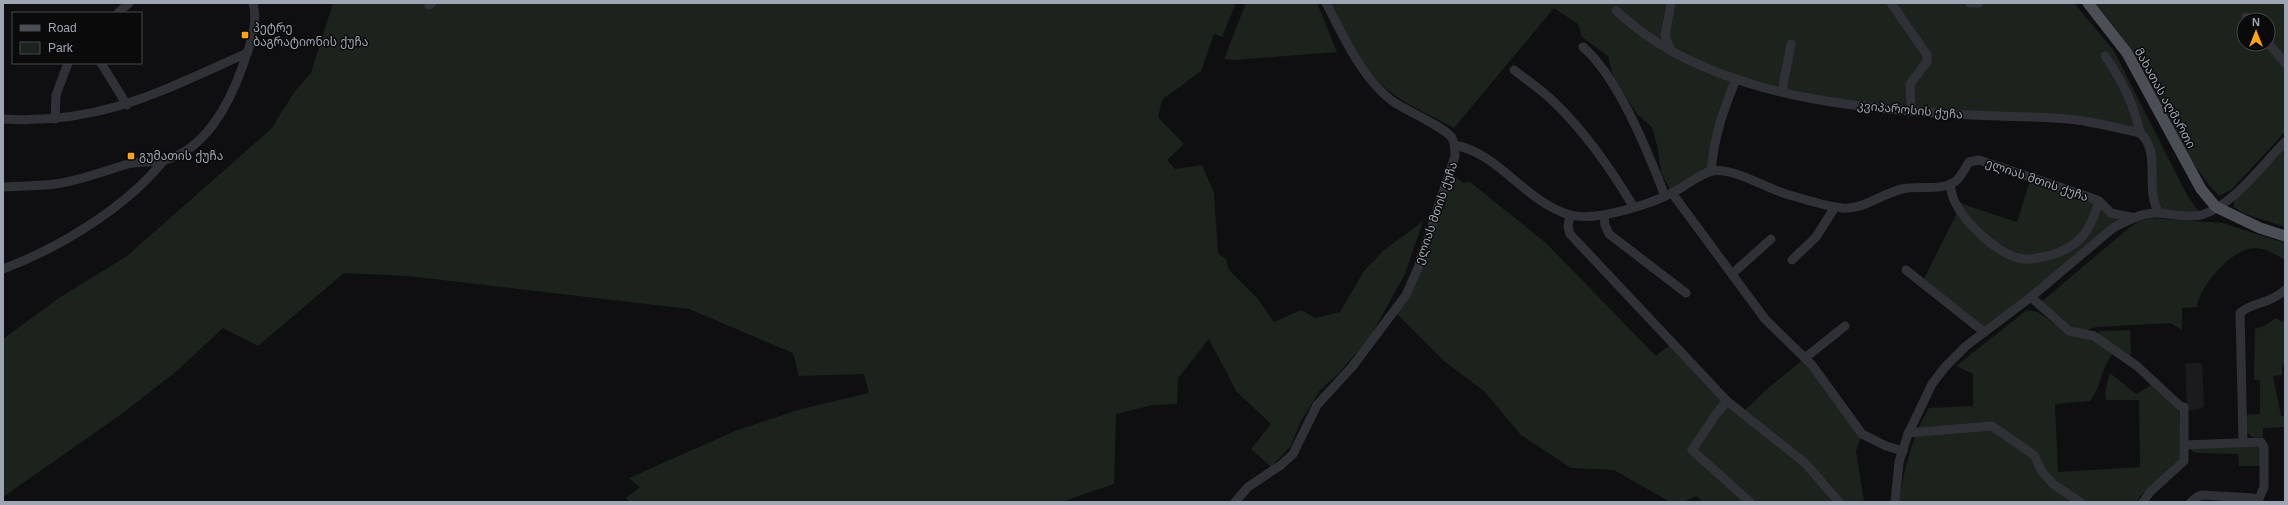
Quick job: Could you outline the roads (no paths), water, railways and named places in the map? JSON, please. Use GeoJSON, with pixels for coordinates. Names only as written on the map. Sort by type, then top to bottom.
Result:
{"type":"FeatureCollection","features":[{"type":"Feature","properties":{"kind":"main road","name":"მახათას აღმართი"},"geometry":{"type":"LineString","coordinates":[[2088,3],[2126,53],[2201,189],[2216,207]]}},
{"type":"Feature","properties":{"kind":"main road"},"geometry":{"type":"LineString","coordinates":[[2216,207],[2260,228],[2285,236]]}},
{"type":"Feature","properties":{"kind":"street"},"geometry":{"type":"LineString","coordinates":[[119,12],[130,3]]}},
{"type":"Feature","properties":{"kind":"street"},"geometry":{"type":"LineString","coordinates":[[3,187],[55,184],[133,163],[164,160],[186,151],[202,138],[228,99],[247,53],[256,13],[253,3]]}},
{"type":"Feature","properties":{"kind":"street"},"geometry":{"type":"LineString","coordinates":[[1326,3],[1360,66],[1379,91],[1404,109],[1451,137],[1455,145]]}},
{"type":"Feature","properties":{"kind":"street"},"geometry":{"type":"LineString","coordinates":[[1670,3],[1665,35],[1670,50]]}},
{"type":"Feature","properties":{"kind":"street"},"geometry":{"type":"LineString","coordinates":[[1891,3],[1927,55],[1927,62],[1910,84],[1911,111]]}},
{"type":"Feature","properties":{"kind":"street"},"geometry":{"type":"LineString","coordinates":[[1970,3],[1979,3]]}},
{"type":"Feature","properties":{"kind":"street","name":"კვიპაროსის ქუჩა"},"geometry":{"type":"LineString","coordinates":[[1616,11],[1646,35],[1670,50],[1702,66],[1736,79],[1782,91],[1838,104],[1911,111],[2077,120],[2140,133]]}},
{"type":"Feature","properties":{"kind":"street"},"geometry":{"type":"LineString","coordinates":[[1782,91],[1790,44]]}},
{"type":"Feature","properties":{"kind":"street"},"geometry":{"type":"LineString","coordinates":[[1583,46],[1601,66],[1625,105],[1669,194],[1732,274],[1765,319],[1805,358],[1862,434],[1886,446],[1903,451]]}},
{"type":"Feature","properties":{"kind":"street"},"geometry":{"type":"LineString","coordinates":[[2276,52],[2285,63]]}},
{"type":"Feature","properties":{"kind":"street"},"geometry":{"type":"LineString","coordinates":[[3,119],[55,119],[93,114],[127,105],[247,53]]}},
{"type":"Feature","properties":{"kind":"street"},"geometry":{"type":"LineString","coordinates":[[2105,56],[2136,110],[2140,133],[2145,137],[2150,151],[2152,199],[2159,213]]}},
{"type":"Feature","properties":{"kind":"street"},"geometry":{"type":"LineString","coordinates":[[55,119],[56,95],[68,64]]}},
{"type":"Feature","properties":{"kind":"street"},"geometry":{"type":"LineString","coordinates":[[101,64],[127,105]]}},
{"type":"Feature","properties":{"kind":"street"},"geometry":{"type":"LineString","coordinates":[[1514,70],[1555,103],[1583,134],[1610,169],[1633,206]]}},
{"type":"Feature","properties":{"kind":"street"},"geometry":{"type":"LineString","coordinates":[[1736,79],[1720,118],[1714,141],[1711,171],[1735,174],[1786,194],[1835,207],[1853,208],[1902,189],[1950,184],[1959,209],[1976,229],[1992,244],[2023,259],[2062,252],[2080,241],[2089,228],[2099,201]]}},
{"type":"Feature","properties":{"kind":"street"},"geometry":{"type":"LineString","coordinates":[[1894,502],[1903,451],[1908,434],[1932,384],[1945,367],[1984,332],[2031,297],[2102,236],[2134,218],[2159,213],[2178,216],[2201,215],[2232,197],[2285,142]]}},
{"type":"Feature","properties":{"kind":"street","name":"ელიას მთის ქუჩა"},"geometry":{"type":"LineString","coordinates":[[1235,502],[1248,486],[1281,465],[1293,454],[1317,405],[1352,367],[1406,295],[1418,268],[1455,156],[1455,145],[1467,148],[1484,156],[1539,200],[1570,215],[1604,216],[1669,194],[1711,171]]}},
{"type":"Feature","properties":{"kind":"street"},"geometry":{"type":"LineString","coordinates":[[3,269],[17,264],[86,227],[124,201],[148,180],[164,160]]}},
{"type":"Feature","properties":{"kind":"street","name":"ელიას მთის ქუჩა"},"geometry":{"type":"LineString","coordinates":[[1950,184],[1957,180],[1969,162],[1979,160],[2099,201],[2111,213],[2134,218]]}},
{"type":"Feature","properties":{"kind":"street"},"geometry":{"type":"LineString","coordinates":[[1792,260],[1816,237],[1835,207]]}},
{"type":"Feature","properties":{"kind":"street"},"geometry":{"type":"LineString","coordinates":[[1570,215],[1568,226],[1570,234],[1728,401],[1805,463],[1839,502]]}},
{"type":"Feature","properties":{"kind":"street"},"geometry":{"type":"LineString","coordinates":[[1604,216],[1605,225],[1609,234],[1686,294]]}},
{"type":"Feature","properties":{"kind":"street"},"geometry":{"type":"LineString","coordinates":[[1732,274],[1771,239]]}},
{"type":"Feature","properties":{"kind":"street"},"geometry":{"type":"LineString","coordinates":[[1906,270],[1984,332]]}},
{"type":"Feature","properties":{"kind":"street"},"geometry":{"type":"LineString","coordinates":[[2243,442],[2240,313],[2247,306],[2274,300],[2285,290]]}},
{"type":"Feature","properties":{"kind":"street"},"geometry":{"type":"LineString","coordinates":[[2031,297],[2069,331],[2094,336],[2137,366],[2180,406],[2184,407],[2184,461],[2150,492],[2143,502]]}},
{"type":"Feature","properties":{"kind":"street"},"geometry":{"type":"LineString","coordinates":[[1805,358],[1845,326]]}},
{"type":"Feature","properties":{"kind":"street"},"geometry":{"type":"LineString","coordinates":[[1728,401],[1717,413],[1692,450],[1750,502]]}},
{"type":"Feature","properties":{"kind":"street"},"geometry":{"type":"LineString","coordinates":[[1908,434],[1992,426],[2034,455],[2042,472],[2053,484],[2080,502]]}},
{"type":"Feature","properties":{"kind":"street"},"geometry":{"type":"LineString","coordinates":[[2185,445],[2257,441],[2264,447],[2264,487],[2259,501],[2253,498],[2202,495],[2191,502]]}},
{"type":"Feature","properties":{"kind":"place","name":"პეტრე ბაგრატიონის ქუჩა"},"geometry":{"type":"Point","coordinates":[245,35]}},
{"type":"Feature","properties":{"kind":"place","name":"გუმათის ქუჩა"},"geometry":{"type":"Point","coordinates":[131,156]}}]}
